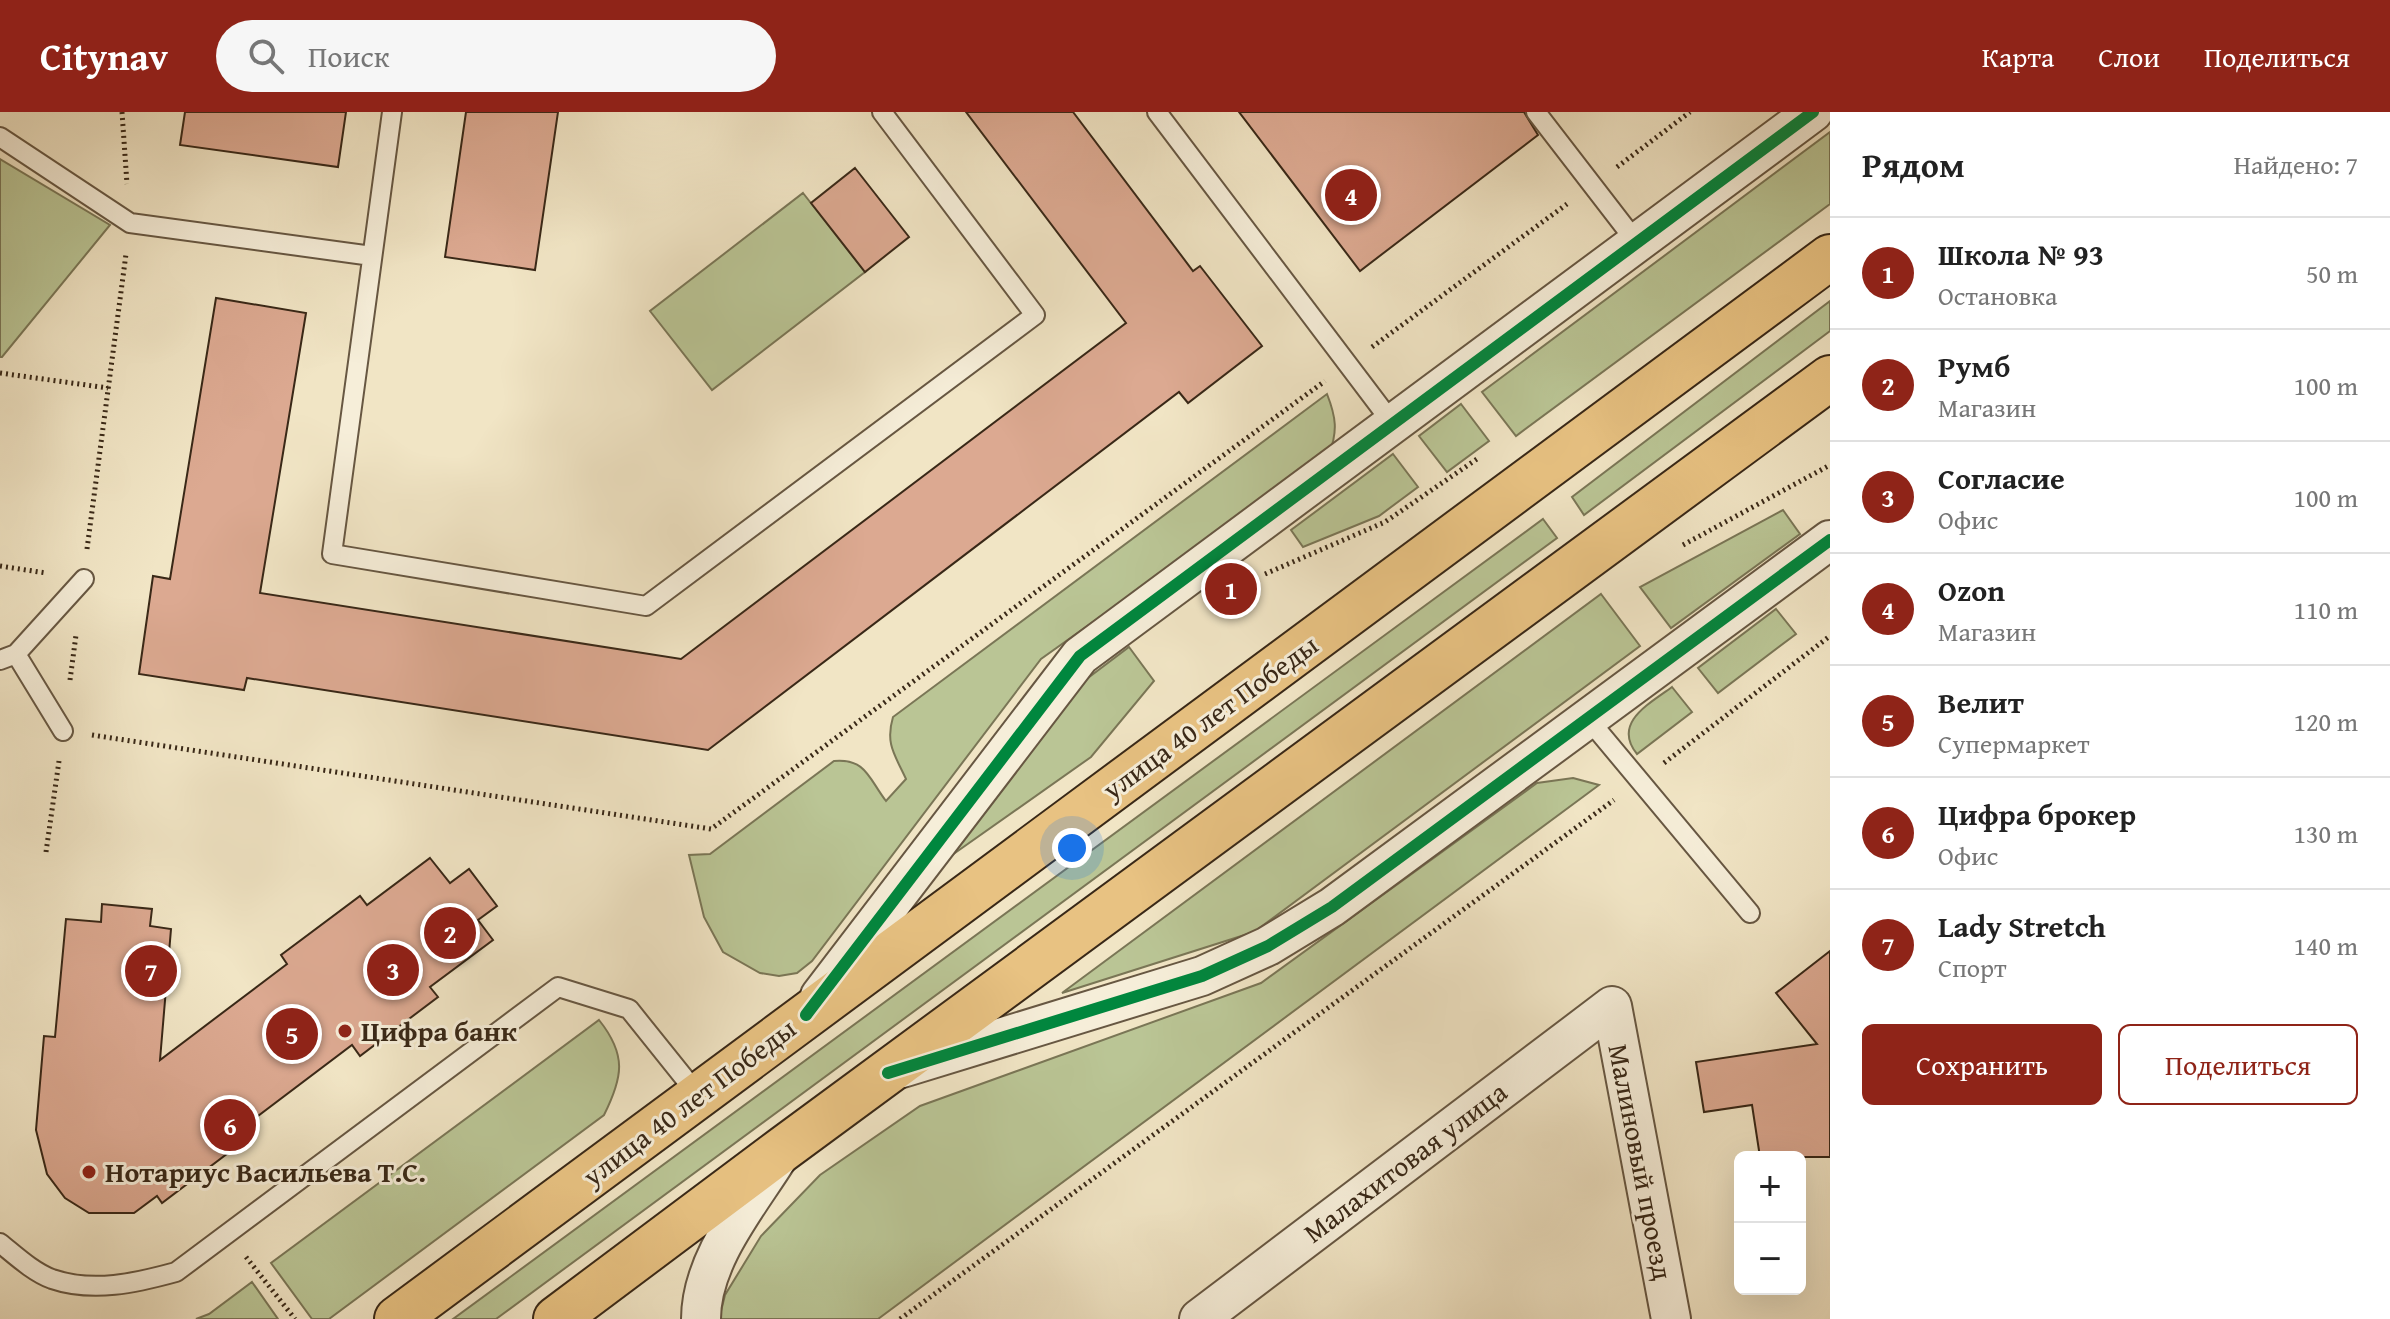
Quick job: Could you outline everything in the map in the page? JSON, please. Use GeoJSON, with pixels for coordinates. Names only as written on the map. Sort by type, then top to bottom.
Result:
{"type":"FeatureCollection","features":[{"type":"Feature","properties":{"kind":"main road","name":"улица 40 лет Победы"},"geometry":{"type":"LineString","coordinates":[[397,1319],[1830,257]]}},
{"type":"Feature","properties":{"kind":"main road"},"geometry":{"type":"LineString","coordinates":[[556,1319],[1830,378]]}},
{"type":"Feature","properties":{"kind":"street"},"geometry":{"type":"LineString","coordinates":[[806,1015],[1080,656],[1813,112]]}},
{"type":"Feature","properties":{"kind":"street"},"geometry":{"type":"LineString","coordinates":[[888,1073],[1202,976],[1268,946],[1332,907],[1830,540]]}},
{"type":"Feature","properties":{"kind":"street","name":"Малахитовая улица"},"geometry":{"type":"LineString","coordinates":[[1199,1319],[1612,1006]]}},
{"type":"Feature","properties":{"kind":"street","name":"Малиновый проезд"},"geometry":{"type":"LineString","coordinates":[[1612,1006],[1671,1319]]}},
{"type":"Feature","properties":{"kind":"street"},"geometry":{"type":"LineString","coordinates":[[701,1319],[708,1279],[721,1249],[783,1149]]}},
{"type":"Feature","properties":{"kind":"lane"},"geometry":{"type":"LineString","coordinates":[[392,112],[332,554],[646,606],[1035,315],[882,112]]}},
{"type":"Feature","properties":{"kind":"lane"},"geometry":{"type":"LineString","coordinates":[[1157,112],[1393,424]]}},
{"type":"Feature","properties":{"kind":"lane"},"geometry":{"type":"LineString","coordinates":[[1536,112],[1637,243]]}},
{"type":"Feature","properties":{"kind":"lane"},"geometry":{"type":"LineString","coordinates":[[0,137],[130,223],[372,256]]}},
{"type":"Feature","properties":{"kind":"lane"},"geometry":{"type":"LineString","coordinates":[[63,731],[8,657],[84,579]]}},
{"type":"Feature","properties":{"kind":"lane"},"geometry":{"type":"LineString","coordinates":[[1589,720],[1750,913]]}},
{"type":"Feature","properties":{"kind":"lane"},"geometry":{"type":"LineString","coordinates":[[0,1243],[51,1279],[113,1286],[176,1272],[558,987],[629,1009],[698,1095]]}},
{"type":"Feature","properties":{"kind":"path"},"geometry":{"type":"LineString","coordinates":[[46,852],[130,223],[122,112]]}},
{"type":"Feature","properties":{"kind":"path"},"geometry":{"type":"LineString","coordinates":[[63,731],[711,829],[1690,112]]}},
{"type":"Feature","properties":{"kind":"path"},"geometry":{"type":"LineString","coordinates":[[0,373],[108,388]]}},
{"type":"Feature","properties":{"kind":"path"},"geometry":{"type":"LineString","coordinates":[[1259,577],[1385,522],[1480,456]]}},
{"type":"Feature","properties":{"kind":"path"},"geometry":{"type":"LineString","coordinates":[[1683,546],[1830,465]]}},
{"type":"Feature","properties":{"kind":"path"},"geometry":{"type":"LineString","coordinates":[[0,566],[84,579]]}},
{"type":"Feature","properties":{"kind":"path"},"geometry":{"type":"LineString","coordinates":[[900,1319],[1640,781],[1830,636]]}},
{"type":"Feature","properties":{"kind":"path"},"geometry":{"type":"LineString","coordinates":[[227,1233],[295,1319]]}},
{"type":"Feature","properties":{"kind":"green space"},"geometry":{"type":"Polygon","coordinates":[[[1830,132],[1830,204],[1516,436],[1482,392],[1830,132]]]}},
{"type":"Feature","properties":{"kind":"green space"},"geometry":{"type":"Polygon","coordinates":[[[0,159],[110,225],[2,357],[0,357],[0,159]]]}},
{"type":"Feature","properties":{"kind":"green space"},"geometry":{"type":"Polygon","coordinates":[[[803,193],[865,272],[712,390],[650,311],[803,193]]]}},
{"type":"Feature","properties":{"kind":"green space"},"geometry":{"type":"Polygon","coordinates":[[[1830,301],[1830,331],[1584,515],[1572,497],[1830,301]]]}},
{"type":"Feature","properties":{"kind":"green space"},"geometry":{"type":"Polygon","coordinates":[[[1327,394],[1335,424],[1329,454],[1041,659],[812,961],[797,973],[779,976],[760,973],[723,952],[704,917],[689,855],[710,854],[834,761],[845,761],[860,767],[886,801],[906,779],[891,742],[893,717],[1327,394]]]}},
{"type":"Feature","properties":{"kind":"green space"},"geometry":{"type":"Polygon","coordinates":[[[1461,404],[1489,441],[1447,472],[1419,436],[1461,404]]]}},
{"type":"Feature","properties":{"kind":"green space"},"geometry":{"type":"Polygon","coordinates":[[[1393,454],[1418,487],[1379,516],[1303,547],[1291,530],[1393,454]]]}},
{"type":"Feature","properties":{"kind":"green space"},"geometry":{"type":"Polygon","coordinates":[[[1783,510],[1800,534],[1671,628],[1640,587],[1783,510]]]}},
{"type":"Feature","properties":{"kind":"green space"},"geometry":{"type":"Polygon","coordinates":[[[1543,519],[1557,538],[496,1319],[453,1319],[1543,519]]]}},
{"type":"Feature","properties":{"kind":"green space"},"geometry":{"type":"Polygon","coordinates":[[[1601,594],[1640,646],[1254,932],[1062,993],[1601,594]]]}},
{"type":"Feature","properties":{"kind":"green space"},"geometry":{"type":"Polygon","coordinates":[[[1776,609],[1796,634],[1718,693],[1698,668],[1776,609]]]}},
{"type":"Feature","properties":{"kind":"green space"},"geometry":{"type":"Polygon","coordinates":[[[1129,647],[1154,681],[1091,757],[945,860],[1080,684],[1129,647]]]}},
{"type":"Feature","properties":{"kind":"green space"},"geometry":{"type":"Polygon","coordinates":[[[1672,687],[1692,712],[1637,754],[1630,743],[1631,724],[1644,707],[1672,687]]]}},
{"type":"Feature","properties":{"kind":"green space"},"geometry":{"type":"Polygon","coordinates":[[[1573,778],[1599,785],[878,1319],[719,1319],[725,1295],[761,1236],[820,1175],[920,1106],[1261,983],[1537,783],[1573,778]]]}},
{"type":"Feature","properties":{"kind":"green space"},"geometry":{"type":"Polygon","coordinates":[[[599,1020],[614,1044],[619,1066],[615,1089],[604,1115],[329,1319],[312,1319],[271,1263],[599,1020]]]}},
{"type":"Feature","properties":{"kind":"green space"},"geometry":{"type":"Polygon","coordinates":[[[252,1282],[278,1319],[196,1319],[209,1314],[252,1282]]]}},
{"type":"Feature","properties":{"kind":"building"},"geometry":{"type":"Polygon","coordinates":[[[185,112],[346,112],[338,167],[180,145],[185,112]]]}},
{"type":"Feature","properties":{"kind":"building"},"geometry":{"type":"Polygon","coordinates":[[[466,112],[558,112],[535,270],[445,257],[466,112]]]}},
{"type":"Feature","properties":{"kind":"building"},"geometry":{"type":"Polygon","coordinates":[[[966,112],[1073,112],[1193,271],[1200,266],[1262,346],[1188,403],[1179,392],[708,750],[247,678],[244,690],[139,674],[153,576],[170,579],[216,298],[306,313],[260,593],[681,659],[1126,323],[966,112]]]}},
{"type":"Feature","properties":{"kind":"building"},"geometry":{"type":"Polygon","coordinates":[[[1239,112],[1524,112],[1538,135],[1360,271],[1239,112]]]}},
{"type":"Feature","properties":{"kind":"building"},"geometry":{"type":"Polygon","coordinates":[[[855,168],[909,237],[865,272],[811,203],[855,168]]]}},
{"type":"Feature","properties":{"kind":"building"},"geometry":{"type":"Polygon","coordinates":[[[430,858],[450,883],[469,869],[497,906],[478,920],[493,940],[430,987],[438,997],[360,1056],[352,1045],[225,1141],[232,1150],[162,1203],[157,1196],[134,1213],[89,1213],[65,1198],[47,1174],[36,1130],[44,1036],[55,1037],[66,919],[101,922],[102,904],[152,909],[150,926],[171,929],[160,1060],[287,964],[281,955],[360,896],[367,905],[430,858]]]}},
{"type":"Feature","properties":{"kind":"building"},"geometry":{"type":"Polygon","coordinates":[[[1830,951],[1830,1157],[1806,1157],[1806,1151],[1759,1151],[1752,1105],[1704,1112],[1696,1062],[1817,1044],[1776,993],[1830,951]]]}},
{"type":"Feature","properties":{"kind":"cycle path"},"geometry":{"type":"LineString","coordinates":[[806,1015],[1080,656],[1813,112]]}},
{"type":"Feature","properties":{"kind":"cycle path"},"geometry":{"type":"LineString","coordinates":[[888,1073],[1202,976],[1268,946],[1332,907],[1830,540]]}},
{"type":"Feature","properties":{"kind":"place","name":"Ozon"},"geometry":{"type":"Point","coordinates":[1351,195]}},
{"type":"Feature","properties":{"kind":"place","name":"Школа № 93"},"geometry":{"type":"Point","coordinates":[1231,589]}},
{"type":"Feature","properties":{"kind":"place","name":"Румб"},"geometry":{"type":"Point","coordinates":[450,933]}},
{"type":"Feature","properties":{"kind":"place","name":"Согласие"},"geometry":{"type":"Point","coordinates":[393,970]}},
{"type":"Feature","properties":{"kind":"place","name":"Lady Stretch"},"geometry":{"type":"Point","coordinates":[151,971]}},
{"type":"Feature","properties":{"kind":"place","name":"Цифра банк"},"geometry":{"type":"Point","coordinates":[345,1031]}},
{"type":"Feature","properties":{"kind":"place","name":"Велит"},"geometry":{"type":"Point","coordinates":[292,1034]}},
{"type":"Feature","properties":{"kind":"place","name":"Цифра брокер"},"geometry":{"type":"Point","coordinates":[230,1125]}},
{"type":"Feature","properties":{"kind":"place","name":"Нотариус Васильева Т.С."},"geometry":{"type":"Point","coordinates":[89,1172]}}]}
